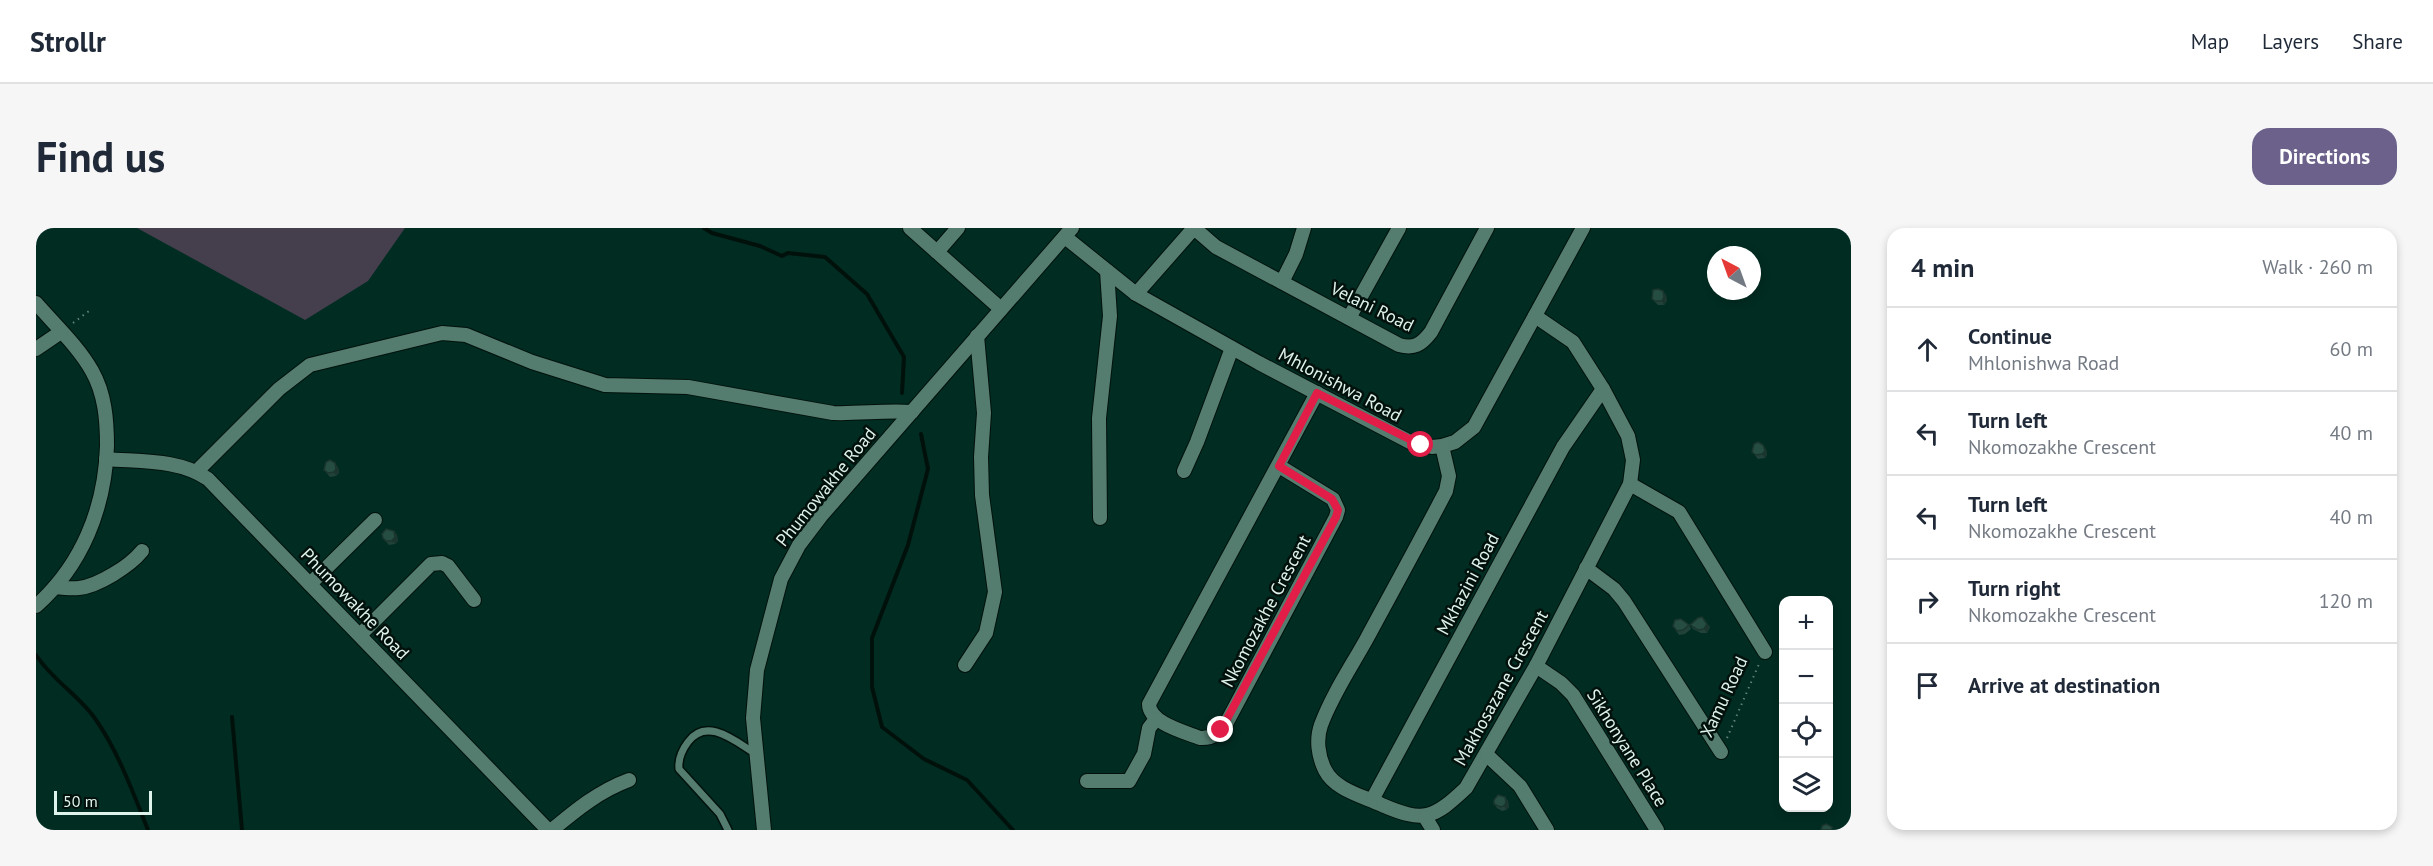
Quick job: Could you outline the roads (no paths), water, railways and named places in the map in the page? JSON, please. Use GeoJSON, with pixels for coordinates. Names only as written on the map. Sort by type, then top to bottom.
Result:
{"type":"FeatureCollection","features":[{"type":"Feature","properties":{"kind":"street"},"geometry":{"type":"LineString","coordinates":[[910,228],[1001,309]]}},
{"type":"Feature","properties":{"kind":"street"},"geometry":{"type":"LineString","coordinates":[[937,252],[958,228]]}},
{"type":"Feature","properties":{"kind":"street"},"geometry":{"type":"LineString","coordinates":[[1136,294],[1194,228]]}},
{"type":"Feature","properties":{"kind":"street","name":"Velani Road"},"geometry":{"type":"LineString","coordinates":[[1194,228],[1216,247],[1399,345],[1413,347],[1419,345],[1431,332],[1487,228]]}},
{"type":"Feature","properties":{"kind":"street"},"geometry":{"type":"LineString","coordinates":[[1282,282],[1296,254],[1304,228]]}},
{"type":"Feature","properties":{"kind":"street"},"geometry":{"type":"LineString","coordinates":[[1349,318],[1399,228]]}},
{"type":"Feature","properties":{"kind":"street"},"geometry":{"type":"LineString","coordinates":[[1433,830],[1425,817],[1409,816],[1343,788],[1325,771],[1318,747],[1319,736],[1334,699],[1446,491],[1449,476],[1442,446],[1455,442],[1474,427],[1583,228]]}},
{"type":"Feature","properties":{"kind":"street","name":"Mhlonishwa Road"},"geometry":{"type":"LineString","coordinates":[[1069,232],[1107,271],[1136,294],[1232,348],[1410,442],[1432,447],[1442,446]]}},
{"type":"Feature","properties":{"kind":"street","name":"Phumowakhe Road"},"geometry":{"type":"LineString","coordinates":[[764,830],[753,718],[757,670],[776,596],[788,563],[821,516],[1069,232]]}},
{"type":"Feature","properties":{"kind":"street"},"geometry":{"type":"LineString","coordinates":[[1100,518],[1099,418],[1110,316],[1107,271]]}},
{"type":"Feature","properties":{"kind":"street"},"geometry":{"type":"LineString","coordinates":[[36,303],[91,369],[102,393],[107,428],[106,459],[98,508],[89,534],[78,556],[55,587],[36,606]]}},
{"type":"Feature","properties":{"kind":"street","name":"Makhosazane Crescent"},"geometry":{"type":"LineString","coordinates":[[1425,817],[1451,802],[1466,788],[1487,755],[1536,666],[1630,484],[1633,460],[1628,436],[1603,389],[1573,342],[1535,316]]}},
{"type":"Feature","properties":{"kind":"street"},"geometry":{"type":"LineString","coordinates":[[36,349],[61,332]]}},
{"type":"Feature","properties":{"kind":"street"},"geometry":{"type":"LineString","coordinates":[[197,471],[279,390],[310,365],[442,333],[466,335],[532,362],[605,385],[688,387],[833,413],[852,414],[885,410],[912,412]]}},
{"type":"Feature","properties":{"kind":"street"},"geometry":{"type":"LineString","coordinates":[[965,665],[986,633],[995,592],[982,495],[981,457],[984,413],[977,336]]}},
{"type":"Feature","properties":{"kind":"street"},"geometry":{"type":"LineString","coordinates":[[1184,471],[1232,348]]}},
{"type":"Feature","properties":{"kind":"street","name":"Mkhazini Road"},"geometry":{"type":"LineString","coordinates":[[1372,800],[1563,447],[1603,389]]}},
{"type":"Feature","properties":{"kind":"street"},"geometry":{"type":"LineString","coordinates":[[1087,781],[1129,781],[1144,754],[1149,728],[1156,718],[1149,710],[1151,698],[1317,393]]}},
{"type":"Feature","properties":{"kind":"street","name":"Phumowakhe Road"},"geometry":{"type":"LineString","coordinates":[[106,459],[178,465],[197,471],[218,487],[550,830]]}},
{"type":"Feature","properties":{"kind":"street","name":"Nkomozakhe Crescent"},"geometry":{"type":"LineString","coordinates":[[1156,718],[1200,738],[1208,739],[1221,730],[1336,517],[1338,510],[1332,499],[1279,466]]}},
{"type":"Feature","properties":{"kind":"street","name":"Xamu Road"},"geometry":{"type":"LineString","coordinates":[[1630,484],[1679,512],[1765,652]]}},
{"type":"Feature","properties":{"kind":"street"},"geometry":{"type":"LineString","coordinates":[[310,584],[375,520]]}},
{"type":"Feature","properties":{"kind":"street"},"geometry":{"type":"LineString","coordinates":[[55,587],[77,589],[94,583],[124,567],[142,551]]}},
{"type":"Feature","properties":{"kind":"street"},"geometry":{"type":"LineString","coordinates":[[360,635],[431,564],[442,563],[448,566],[474,600]]}},
{"type":"Feature","properties":{"kind":"street","name":"Xamu Road"},"geometry":{"type":"LineString","coordinates":[[1586,568],[1614,589],[1624,601],[1721,752]]}},
{"type":"Feature","properties":{"kind":"street","name":"Sikhonyane Place"},"geometry":{"type":"LineString","coordinates":[[1536,666],[1561,683],[1573,695],[1657,830]]}},
{"type":"Feature","properties":{"kind":"street"},"geometry":{"type":"LineString","coordinates":[[1487,755],[1521,786],[1547,830]]}},
{"type":"Feature","properties":{"kind":"street"},"geometry":{"type":"LineString","coordinates":[[550,830],[591,799],[612,786],[629,780]]}},
{"type":"Feature","properties":{"kind":"lane"},"geometry":{"type":"LineString","coordinates":[[728,830],[720,814],[679,769],[681,755],[691,738],[704,730],[719,732],[757,755]]}},
{"type":"Feature","properties":{"kind":"waterway"},"geometry":{"type":"LineString","coordinates":[[704,228],[712,233],[760,246],[782,256],[788,253],[825,257],[867,294],[904,357],[902,393]]}},
{"type":"Feature","properties":{"kind":"waterway"},"geometry":{"type":"LineString","coordinates":[[921,434],[928,469],[908,545],[872,638],[872,687],[882,727],[924,759],[967,780],[1013,830]]}},
{"type":"Feature","properties":{"kind":"waterway"},"geometry":{"type":"LineString","coordinates":[[36,655],[50,673],[90,711],[104,732],[125,774],[148,830]]}},
{"type":"Feature","properties":{"kind":"waterway"},"geometry":{"type":"LineString","coordinates":[[232,717],[242,830]]}}]}
